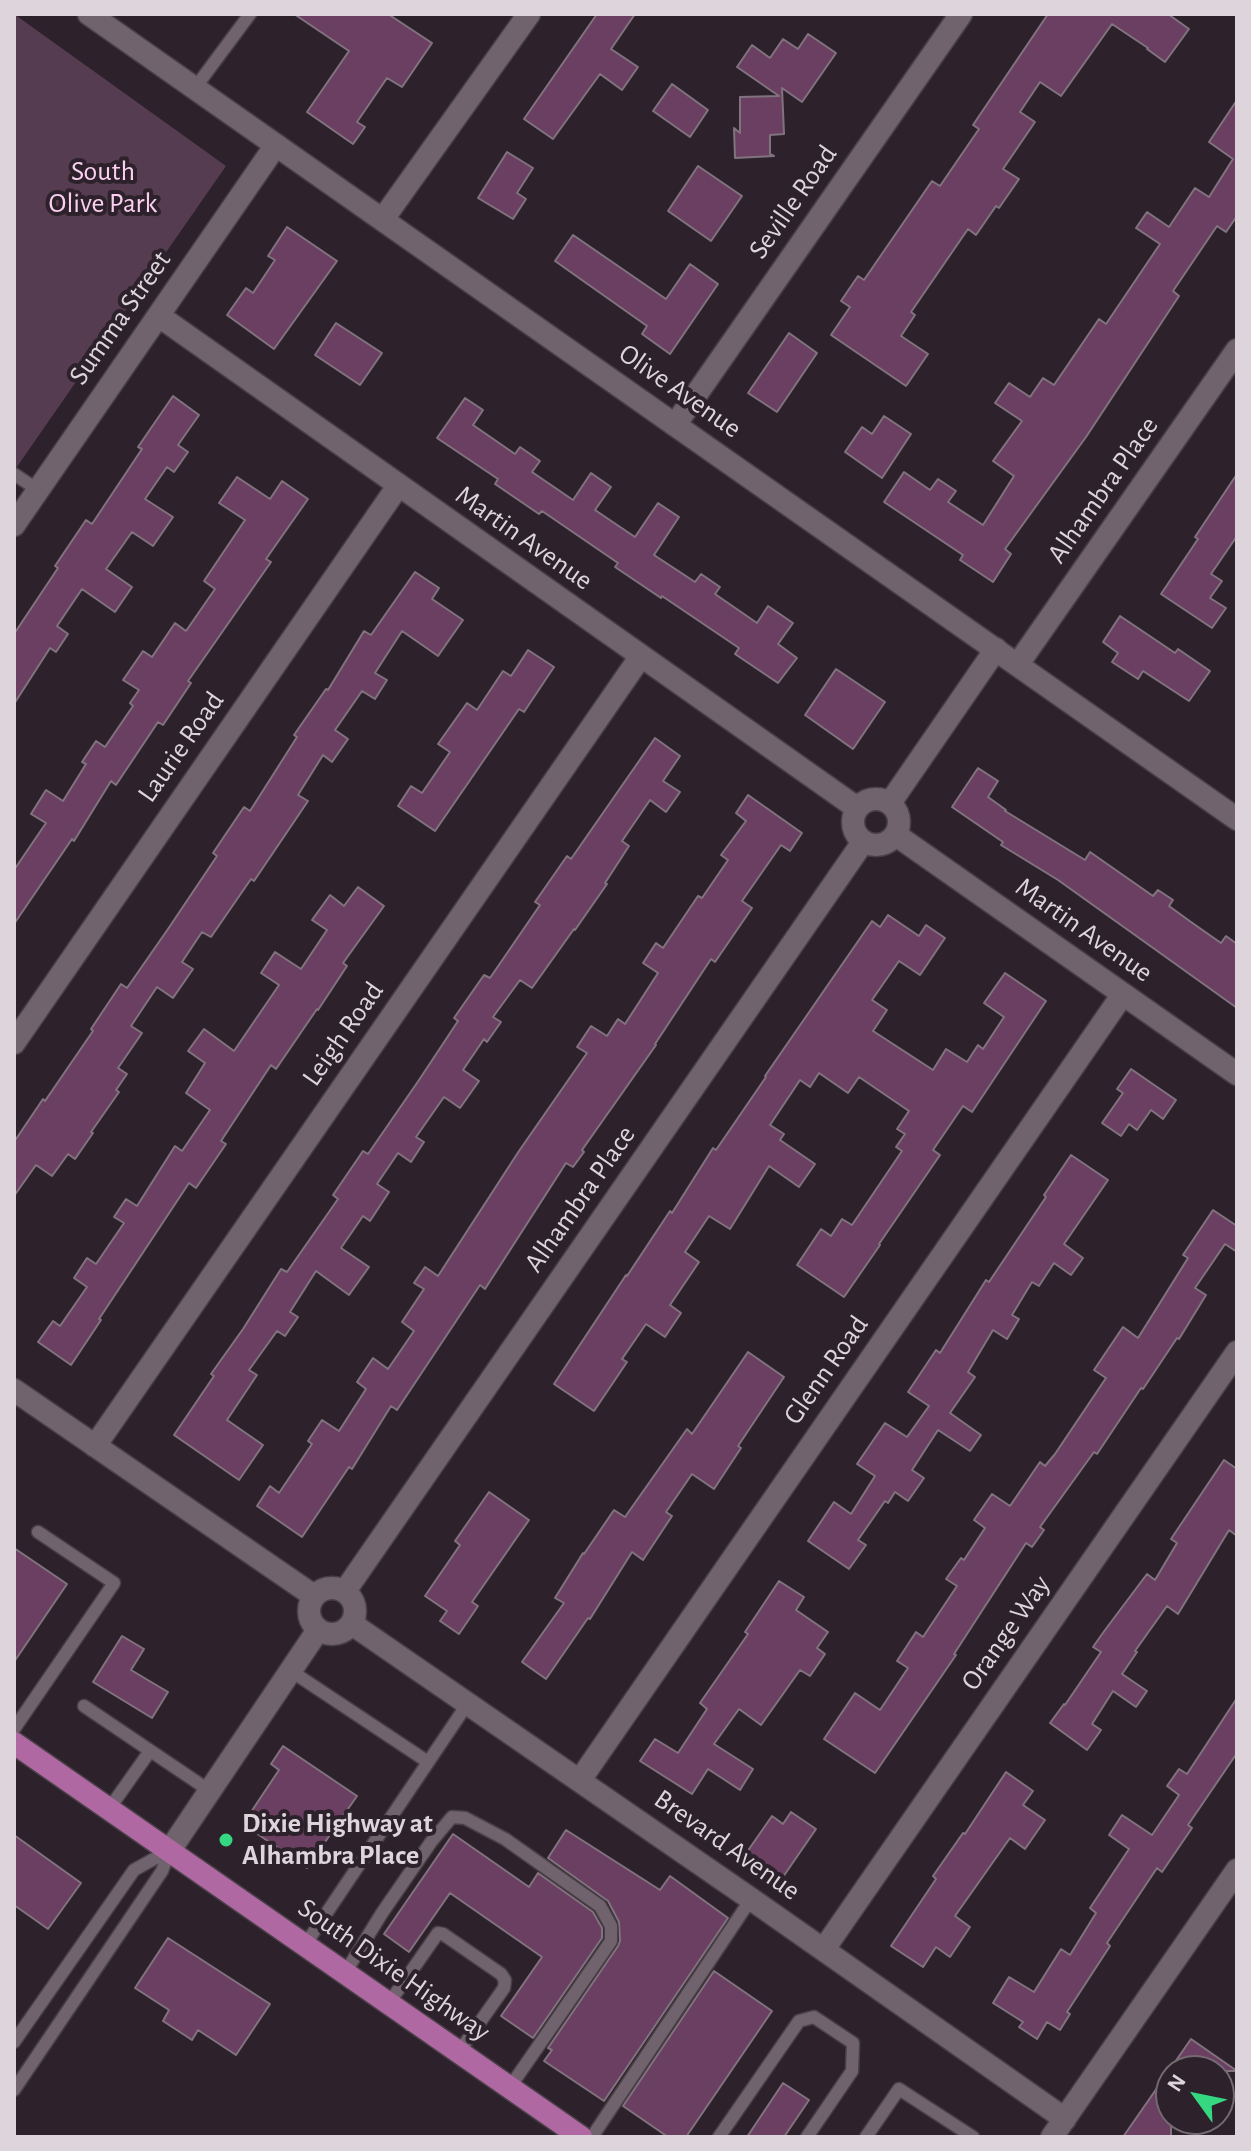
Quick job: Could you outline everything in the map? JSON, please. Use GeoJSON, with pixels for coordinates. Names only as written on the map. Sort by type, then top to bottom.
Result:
{"type":"FeatureCollection","features":[{"type":"Feature","properties":{"kind":"main road","name":"South Dixie Highway"},"geometry":{"type":"LineString","coordinates":[[14,1743],[581,2137]]}},
{"type":"Feature","properties":{"kind":"street","name":"Olive Avenue"},"geometry":{"type":"LineString","coordinates":[[89,14],[1237,819]]}},
{"type":"Feature","properties":{"kind":"street"},"geometry":{"type":"LineString","coordinates":[[383,219],[529,14]]}},
{"type":"Feature","properties":{"kind":"street","name":"Seville Road"},"geometry":{"type":"LineString","coordinates":[[675,425],[961,14]]}},
{"type":"Feature","properties":{"kind":"street","name":"Summa Street"},"geometry":{"type":"LineString","coordinates":[[14,525],[276,145]]}},
{"type":"Feature","properties":{"kind":"street","name":"Martin Avenue"},"geometry":{"type":"LineString","coordinates":[[159,316],[857,808]]}},
{"type":"Feature","properties":{"kind":"street","name":"Alhambra Place"},"geometry":{"type":"LineString","coordinates":[[1018,664],[1237,350]]}},
{"type":"Feature","properties":{"kind":"street","name":"Laurie Road"},"geometry":{"type":"LineString","coordinates":[[14,1043],[398,486]]}},
{"type":"Feature","properties":{"kind":"street"},"geometry":{"type":"LineString","coordinates":[[890,803],[996,649]]}},
{"type":"Feature","properties":{"kind":"street","name":"Leigh Road"},"geometry":{"type":"LineString","coordinates":[[95,1446],[641,656]]}},
{"type":"Feature","properties":{"kind":"street"},"geometry":{"type":"LineString","coordinates":[[869,799],[890,803],[900,821],[896,835],[884,844],[863,842],[853,826],[857,808],[869,799]]}},
{"type":"Feature","properties":{"kind":"street","name":"Martin Avenue"},"geometry":{"type":"LineString","coordinates":[[896,835],[1237,1074]]}},
{"type":"Feature","properties":{"kind":"street","name":"Alhambra Place"},"geometry":{"type":"LineString","coordinates":[[345,1591],[863,842]]}},
{"type":"Feature","properties":{"kind":"street","name":"Glenn Road"},"geometry":{"type":"LineString","coordinates":[[580,1780],[1123,994]]}},
{"type":"Feature","properties":{"kind":"street","name":"Orange Way"},"geometry":{"type":"LineString","coordinates":[[824,1949],[1237,1352]]}},
{"type":"Feature","properties":{"kind":"street"},"geometry":{"type":"LineString","coordinates":[[14,1390],[314,1596]]}},
{"type":"Feature","properties":{"kind":"street"},"geometry":{"type":"LineString","coordinates":[[332,1587],[345,1591],[355,1602],[352,1624],[333,1635],[318,1630],[309,1611],[314,1596],[332,1587]]}},
{"type":"Feature","properties":{"kind":"street","name":"Brevard Avenue"},"geometry":{"type":"LineString","coordinates":[[352,1624],[824,1949],[1059,2128]]}},
{"type":"Feature","properties":{"kind":"street"},"geometry":{"type":"LineString","coordinates":[[170,1850],[318,1630]]}},
{"type":"Feature","properties":{"kind":"street"},"geometry":{"type":"LineString","coordinates":[[1059,2128],[1237,1870]]}},
{"type":"Feature","properties":{"kind":"lane"},"geometry":{"type":"LineString","coordinates":[[195,88],[250,14]]}},
{"type":"Feature","properties":{"kind":"lane"},"geometry":{"type":"LineString","coordinates":[[14,474],[38,490]]}},
{"type":"Feature","properties":{"kind":"lane"},"geometry":{"type":"LineString","coordinates":[[14,1729],[114,1583],[38,1532]]}},
{"type":"Feature","properties":{"kind":"lane"},"geometry":{"type":"LineString","coordinates":[[291,1671],[428,1762]]}},
{"type":"Feature","properties":{"kind":"lane"},"geometry":{"type":"LineString","coordinates":[[305,1945],[468,1703]]}},
{"type":"Feature","properties":{"kind":"lane"},"geometry":{"type":"LineString","coordinates":[[84,1706],[210,1791]]}},
{"type":"Feature","properties":{"kind":"lane"},"geometry":{"type":"LineString","coordinates":[[109,1809],[150,1751]]}},
{"type":"Feature","properties":{"kind":"lane"},"geometry":{"type":"LineString","coordinates":[[345,1973],[390,1901],[452,1817],[465,1818],[505,1839],[600,1906],[611,1926],[611,1941],[510,2087]]}},
{"type":"Feature","properties":{"kind":"lane"},"geometry":{"type":"LineString","coordinates":[[14,2042],[134,1870],[170,1850]]}},
{"type":"Feature","properties":{"kind":"lane"},"geometry":{"type":"LineString","coordinates":[[14,2090],[162,1871],[170,1850]]}},
{"type":"Feature","properties":{"kind":"lane"},"geometry":{"type":"LineString","coordinates":[[592,2137],[751,1899]]}},
{"type":"Feature","properties":{"kind":"lane"},"geometry":{"type":"LineString","coordinates":[[389,2003],[438,1933],[501,1974],[505,1980],[504,1988],[459,2052]]}},
{"type":"Feature","properties":{"kind":"lane"},"geometry":{"type":"LineString","coordinates":[[719,2137],[799,2021],[814,2017],[853,2043],[853,2062],[852,2071],[807,2137]]}},
{"type":"Feature","properties":{"kind":"lane"},"geometry":{"type":"LineString","coordinates":[[866,2137],[899,2089],[973,2137]]}},
{"type":"Feature","properties":{"kind":"green space","name":"South Olive Park"},"geometry":{"type":"Polygon","coordinates":[[[14,14],[226,166],[14,471],[14,14]]]}},
{"type":"Feature","properties":{"kind":"building"},"geometry":{"type":"Polygon","coordinates":[[[294,14],[388,14],[432,43],[402,87],[387,78],[357,122],[365,127],[353,144],[307,112],[349,51],[294,14]]]}},
{"type":"Feature","properties":{"kind":"building"},"geometry":{"type":"Polygon","coordinates":[[[597,14],[635,14],[611,49],[638,67],[622,90],[600,74],[553,139],[524,119],[597,14]]]}},
{"type":"Feature","properties":{"kind":"building"},"geometry":{"type":"Polygon","coordinates":[[[1048,14],[1168,14],[1189,29],[1165,62],[1112,24],[1061,96],[1040,82],[1020,112],[1035,122],[1003,169],[1019,179],[976,235],[968,229],[911,312],[915,315],[901,336],[928,354],[906,386],[831,335],[850,307],[841,301],[858,276],[864,280],[932,181],[940,186],[979,129],[973,125],[1048,14]]]}},
{"type":"Feature","properties":{"kind":"building"},"geometry":{"type":"Polygon","coordinates":[[[808,34],[836,53],[802,102],[782,88],[784,134],[770,135],[770,154],[774,156],[735,158],[734,128],[740,133],[740,97],[779,96],[737,67],[752,45],[770,58],[783,39],[798,49],[808,34]]]}},
{"type":"Feature","properties":{"kind":"building"},"geometry":{"type":"Polygon","coordinates":[[[672,84],[708,110],[690,137],[653,111],[672,84]]]}},
{"type":"Feature","properties":{"kind":"building"},"geometry":{"type":"Polygon","coordinates":[[[1237,100],[1237,216],[1226,232],[1217,226],[1173,291],[1179,296],[1086,437],[1005,549],[1011,554],[993,582],[960,560],[963,555],[884,502],[904,472],[930,490],[938,479],[956,491],[948,502],[983,525],[1014,476],[993,461],[1022,421],[995,403],[1009,383],[1030,397],[1043,378],[1054,385],[1099,319],[1106,324],[1160,244],[1136,228],[1147,212],[1169,227],[1195,188],[1209,197],[1233,159],[1209,142],[1237,100]]]}},
{"type":"Feature","properties":{"kind":"building"},"geometry":{"type":"Polygon","coordinates":[[[507,152],[533,168],[517,193],[526,199],[513,219],[478,198],[507,152]]]}},
{"type":"Feature","properties":{"kind":"building"},"geometry":{"type":"Polygon","coordinates":[[[698,166],[742,196],[711,241],[668,211],[698,166]]]}},
{"type":"Feature","properties":{"kind":"building"},"geometry":{"type":"Polygon","coordinates":[[[287,227],[337,261],[274,349],[227,315],[246,288],[253,293],[275,260],[268,256],[287,227]]]}},
{"type":"Feature","properties":{"kind":"building"},"geometry":{"type":"Polygon","coordinates":[[[573,235],[666,299],[690,264],[718,284],[670,354],[642,334],[647,326],[555,261],[573,235]]]}},
{"type":"Feature","properties":{"kind":"building"},"geometry":{"type":"Polygon","coordinates":[[[336,323],[382,353],[360,385],[315,355],[336,323]]]}},
{"type":"Feature","properties":{"kind":"building"},"geometry":{"type":"Polygon","coordinates":[[[789,333],[817,353],[777,412],[748,393],[789,333]]]}},
{"type":"Feature","properties":{"kind":"building"},"geometry":{"type":"Polygon","coordinates":[[[173,396],[199,415],[178,445],[188,452],[174,472],[167,467],[145,499],[173,517],[153,546],[132,532],[106,569],[132,587],[115,612],[82,589],[57,626],[68,634],[56,652],[50,648],[14,704],[14,634],[86,520],[92,524],[173,396]]]}},
{"type":"Feature","properties":{"kind":"building"},"geometry":{"type":"Polygon","coordinates":[[[465,398],[483,410],[473,425],[515,454],[520,447],[540,461],[532,472],[573,500],[591,473],[611,487],[595,510],[635,537],[658,503],[679,517],[654,555],[695,582],[701,574],[720,587],[715,594],[757,623],[768,606],[793,623],[778,644],[797,658],[778,683],[735,654],[739,648],[615,567],[618,563],[542,511],[539,514],[495,484],[498,479],[437,438],[465,398]]]}},
{"type":"Feature","properties":{"kind":"building"},"geometry":{"type":"Polygon","coordinates":[[[884,416],[911,434],[882,478],[845,452],[862,427],[872,434],[884,416]]]}},
{"type":"Feature","properties":{"kind":"building"},"geometry":{"type":"Polygon","coordinates":[[[1237,474],[1237,536],[1211,574],[1222,581],[1210,598],[1226,608],[1212,628],[1161,594],[1237,474]]]}},
{"type":"Feature","properties":{"kind":"building"},"geometry":{"type":"Polygon","coordinates":[[[237,477],[270,499],[282,481],[308,499],[266,559],[271,562],[188,681],[191,683],[163,725],[158,722],[116,785],[111,781],[74,841],[72,839],[14,924],[14,870],[46,823],[31,814],[46,790],[63,801],[96,741],[105,747],[133,706],[130,703],[139,690],[123,680],[143,651],[152,657],[175,623],[186,631],[215,589],[204,581],[245,520],[219,503],[237,477]]]}},
{"type":"Feature","properties":{"kind":"building"},"geometry":{"type":"Polygon","coordinates":[[[415,572],[439,588],[432,599],[463,620],[438,656],[402,631],[375,673],[387,680],[375,699],[362,691],[335,730],[348,739],[332,762],[323,755],[298,795],[308,801],[254,881],[251,879],[211,937],[202,932],[182,962],[193,969],[173,998],[157,987],[131,1026],[142,1033],[118,1068],[127,1074],[93,1133],[75,1159],[68,1154],[52,1176],[36,1165],[14,1196],[14,1142],[93,1031],[91,1029],[121,984],[127,988],[168,929],[217,856],[213,853],[244,807],[250,811],[297,737],[294,735],[328,690],[364,631],[371,635],[415,572]]]}},
{"type":"Feature","properties":{"kind":"building"},"geometry":{"type":"Polygon","coordinates":[[[1120,616],[1175,653],[1178,649],[1210,671],[1189,701],[1143,671],[1138,679],[1112,662],[1118,653],[1103,642],[1120,616]]]}},
{"type":"Feature","properties":{"kind":"building"},"geometry":{"type":"Polygon","coordinates":[[[528,650],[554,667],[524,712],[519,709],[435,831],[398,806],[411,786],[422,793],[450,752],[438,744],[467,703],[477,710],[503,671],[511,676],[528,650]]]}},
{"type":"Feature","properties":{"kind":"building"},"geometry":{"type":"Polygon","coordinates":[[[836,669],[885,702],[853,749],[805,715],[836,669]]]}},
{"type":"Feature","properties":{"kind":"building"},"geometry":{"type":"Polygon","coordinates":[[[655,738],[680,756],[663,781],[680,792],[666,812],[650,800],[622,841],[629,846],[575,930],[532,988],[520,980],[493,1017],[501,1022],[487,1042],[484,1039],[463,1070],[479,1081],[460,1108],[444,1097],[416,1137],[424,1142],[411,1162],[398,1153],[377,1184],[389,1192],[370,1221],[363,1216],[341,1248],[369,1267],[349,1295],[316,1271],[290,1312],[298,1317],[285,1336],[277,1331],[249,1370],[257,1375],[227,1420],[263,1445],[239,1480],[174,1435],[281,1269],[287,1272],[338,1199],[333,1195],[363,1151],[368,1154],[419,1080],[458,1021],[454,1018],[484,975],[490,978],[540,905],[535,902],[567,856],[571,859],[655,738]]]}},
{"type":"Feature","properties":{"kind":"building"},"geometry":{"type":"Polygon","coordinates":[[[978,768],[998,781],[988,797],[1005,811],[1085,860],[1090,852],[1153,896],[1158,890],[1173,900],[1169,906],[1221,943],[1226,936],[1237,944],[1237,1008],[1058,880],[1001,845],[1003,842],[952,807],[978,768]]]}},
{"type":"Feature","properties":{"kind":"building"},"geometry":{"type":"Polygon","coordinates":[[[748,795],[802,833],[790,851],[781,845],[742,901],[752,908],[715,962],[711,959],[656,1045],[582,1150],[584,1152],[573,1167],[566,1163],[485,1289],[480,1285],[397,1410],[391,1406],[352,1469],[349,1467],[302,1537],[257,1506],[270,1486],[279,1493],[312,1444],[308,1441],[322,1420],[339,1431],[366,1389],[357,1382],[373,1358],[388,1369],[414,1331],[402,1322],[424,1289],[414,1283],[425,1267],[438,1276],[587,1053],[577,1047],[591,1026],[607,1036],[618,1019],[625,1024],[658,973],[643,963],[656,943],[663,948],[698,896],[702,898],[728,860],[721,855],[746,821],[736,813],[748,795]]]}},
{"type":"Feature","properties":{"kind":"building"},"geometry":{"type":"Polygon","coordinates":[[[358,887],[384,906],[343,963],[347,966],[318,1010],[276,1069],[271,1065],[221,1141],[226,1144],[196,1188],[189,1183],[71,1365],[38,1342],[53,1321],[60,1326],[87,1287],[74,1278],[87,1258],[96,1264],[124,1223],[114,1217],[126,1199],[137,1206],[175,1146],[182,1151],[210,1110],[186,1093],[205,1063],[188,1051],[204,1029],[234,1051],[279,985],[261,973],[275,952],[301,969],[327,930],[312,920],[330,895],[344,906],[358,887]]]}},
{"type":"Feature","properties":{"kind":"building"},"geometry":{"type":"Polygon","coordinates":[[[888,915],[919,936],[926,925],[945,938],[920,975],[899,961],[872,1000],[887,1010],[873,1031],[933,1070],[946,1049],[967,1062],[978,1045],[983,1049],[1004,1017],[984,1003],[1005,973],[1046,1001],[972,1112],[963,1106],[933,1150],[940,1155],[844,1297],[797,1265],[821,1229],[831,1236],[842,1219],[852,1225],[902,1151],[896,1147],[905,1134],[897,1129],[909,1111],[859,1077],[848,1093],[819,1073],[810,1087],[800,1080],[770,1125],[784,1134],[780,1140],[815,1164],[799,1187],[769,1166],[730,1229],[709,1216],[685,1252],[699,1262],[670,1305],[681,1313],[665,1337],[646,1324],[622,1359],[627,1362],[594,1411],[554,1384],[713,1148],[716,1150],[872,921],[880,927],[888,915]]]}},
{"type":"Feature","properties":{"kind":"building"},"geometry":{"type":"Polygon","coordinates":[[[1131,1069],[1176,1100],[1163,1119],[1151,1110],[1137,1130],[1129,1124],[1121,1136],[1102,1123],[1123,1093],[1117,1089],[1131,1069]]]}},
{"type":"Feature","properties":{"kind":"building"},"geometry":{"type":"Polygon","coordinates":[[[1071,1155],[1108,1180],[1064,1244],[1083,1258],[1071,1275],[1054,1263],[1039,1286],[1032,1282],[1012,1315],[1019,1319],[1007,1339],[993,1330],[968,1372],[975,1377],[950,1413],[981,1435],[970,1451],[938,1430],[912,1470],[924,1478],[908,1501],[895,1492],[888,1503],[885,1501],[858,1540],[866,1545],[849,1569],[808,1541],[834,1502],[851,1514],[875,1476],[857,1464],[885,1423],[907,1437],[929,1406],[908,1392],[936,1350],[940,1353],[986,1280],[989,1282],[1071,1155]]]}},
{"type":"Feature","properties":{"kind":"building"},"geometry":{"type":"Polygon","coordinates":[[[1213,1210],[1237,1226],[1237,1252],[1225,1244],[1195,1288],[1206,1295],[1179,1339],[1141,1388],[1097,1454],[1094,1452],[1040,1527],[1044,1530],[1032,1547],[1026,1543],[956,1655],[875,1773],[824,1739],[855,1693],[880,1710],[908,1668],[897,1661],[916,1632],[923,1637],[957,1586],[946,1579],[961,1558],[964,1560],[985,1528],[974,1520],[992,1494],[1010,1506],[1040,1462],[1045,1466],[1055,1454],[1106,1378],[1094,1370],[1123,1327],[1138,1338],[1188,1258],[1183,1255],[1213,1210]]]}},
{"type":"Feature","properties":{"kind":"building"},"geometry":{"type":"Polygon","coordinates":[[[748,1352],[784,1377],[738,1446],[741,1448],[714,1489],[692,1474],[666,1512],[672,1516],[643,1560],[632,1552],[590,1619],[546,1679],[522,1662],[564,1603],[555,1598],[614,1510],[625,1517],[687,1429],[692,1434],[748,1352]]]}},
{"type":"Feature","properties":{"kind":"building"},"geometry":{"type":"Polygon","coordinates":[[[1224,1460],[1237,1469],[1237,1536],[1229,1530],[1178,1614],[1167,1606],[1135,1651],[1122,1674],[1147,1691],[1136,1707],[1113,1691],[1092,1724],[1101,1730],[1087,1750],[1050,1723],[1101,1652],[1093,1647],[1105,1630],[1147,1574],[1155,1580],[1177,1543],[1171,1539],[1224,1460]]]}},
{"type":"Feature","properties":{"kind":"building"},"geometry":{"type":"Polygon","coordinates":[[[489,1492],[529,1520],[472,1602],[478,1606],[459,1634],[440,1621],[447,1611],[425,1596],[460,1545],[455,1541],[489,1492]]]}},
{"type":"Feature","properties":{"kind":"building"},"geometry":{"type":"Polygon","coordinates":[[[14,1548],[67,1584],[14,1662],[14,1548]]]}},
{"type":"Feature","properties":{"kind":"building"},"geometry":{"type":"Polygon","coordinates":[[[779,1581],[804,1597],[796,1610],[828,1632],[817,1648],[825,1654],[810,1676],[800,1670],[761,1725],[739,1709],[714,1744],[753,1769],[740,1790],[708,1769],[692,1794],[640,1761],[655,1739],[678,1753],[707,1709],[700,1703],[748,1634],[745,1632],[779,1581]]]}},
{"type":"Feature","properties":{"kind":"building"},"geometry":{"type":"Polygon","coordinates":[[[122,1636],[144,1649],[131,1670],[168,1692],[152,1718],[93,1682],[122,1636]]]}},
{"type":"Feature","properties":{"kind":"building"},"geometry":{"type":"Polygon","coordinates":[[[1237,1698],[1237,1753],[1188,1825],[1192,1828],[1162,1872],[1157,1868],[1107,1943],[1110,1946],[1067,2012],[1070,2014],[1060,2030],[1047,2022],[1037,2039],[1019,2027],[1023,2022],[993,2003],[1009,1977],[1034,1992],[1061,1949],[1070,1955],[1096,1913],[1090,1908],[1129,1849],[1109,1835],[1122,1815],[1152,1835],[1179,1795],[1167,1786],[1179,1769],[1187,1774],[1237,1698]]]}},
{"type":"Feature","properties":{"kind":"building"},"geometry":{"type":"Polygon","coordinates":[[[283,1746],[357,1796],[307,1868],[243,1824],[279,1770],[271,1764],[283,1746]]]}},
{"type":"Feature","properties":{"kind":"building"},"geometry":{"type":"Polygon","coordinates":[[[1006,1772],[1033,1791],[1023,1805],[1045,1820],[1025,1849],[1010,1838],[955,1916],[970,1927],[950,1957],[936,1947],[923,1967],[891,1946],[936,1879],[933,1876],[1006,1772]]]}},
{"type":"Feature","properties":{"kind":"building"},"geometry":{"type":"Polygon","coordinates":[[[791,1812],[816,1829],[783,1877],[747,1852],[772,1816],[783,1824],[791,1812]]]}},
{"type":"Feature","properties":{"kind":"building"},"geometry":{"type":"Polygon","coordinates":[[[566,1830],[660,1890],[670,1876],[728,1918],[604,2101],[544,2061],[552,2050],[548,2048],[620,1941],[619,1922],[608,1901],[548,1858],[566,1830]]]}},
{"type":"Feature","properties":{"kind":"building"},"geometry":{"type":"Polygon","coordinates":[[[453,1834],[529,1887],[538,1873],[593,1912],[602,1928],[602,1938],[533,2038],[501,2016],[542,1957],[450,1893],[409,1952],[384,1934],[453,1834]]]}},
{"type":"Feature","properties":{"kind":"building"},"geometry":{"type":"Polygon","coordinates":[[[14,1835],[81,1883],[48,1929],[14,1905],[14,1835]]]}},
{"type":"Feature","properties":{"kind":"building"},"geometry":{"type":"Polygon","coordinates":[[[168,1938],[270,2004],[236,2055],[198,2030],[192,2040],[163,2021],[169,2010],[135,1988],[168,1938]]]}},
{"type":"Feature","properties":{"kind":"building"},"geometry":{"type":"Polygon","coordinates":[[[714,1971],[772,2011],[686,2137],[668,2137],[623,2106],[714,1971]]]}},
{"type":"Feature","properties":{"kind":"building"},"geometry":{"type":"Polygon","coordinates":[[[1191,2039],[1214,2055],[1180,2055],[1191,2039]]]}},
{"type":"Feature","properties":{"kind":"building"},"geometry":{"type":"Polygon","coordinates":[[[783,2083],[809,2100],[784,2137],[747,2137],[783,2083]]]}},
{"type":"Feature","properties":{"kind":"building"},"geometry":{"type":"Polygon","coordinates":[[[1155,2091],[1155,2135],[1171,2137],[1123,2137],[1155,2091]]]}},
{"type":"Feature","properties":{"kind":"place","name":"Dixie Highway at Alhambra Place"},"geometry":{"type":"Point","coordinates":[226,1840]}}]}
